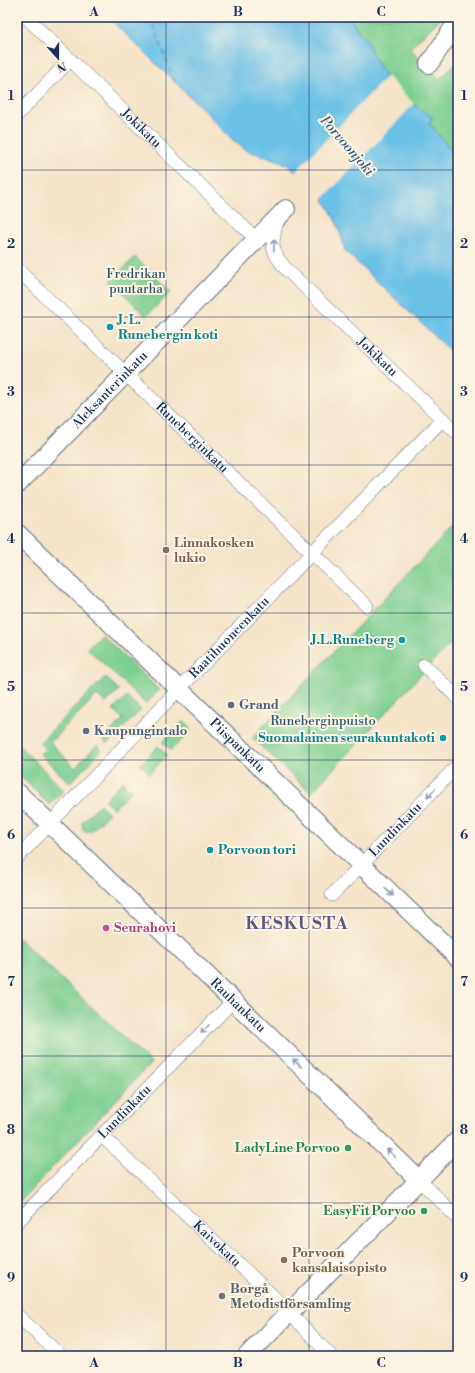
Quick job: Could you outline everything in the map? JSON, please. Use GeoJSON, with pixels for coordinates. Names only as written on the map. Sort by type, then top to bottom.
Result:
{"type":"FeatureCollection","features":[{"type":"Feature","properties":{"kind":"main road"},"geometry":{"type":"LineString","coordinates":[[458,21],[430,64],[458,41]]}},
{"type":"Feature","properties":{"kind":"main road","name":"Aleksanterinkatu"},"geometry":{"type":"LineString","coordinates":[[17,485],[282,213]]}},
{"type":"Feature","properties":{"kind":"main road","name":"Piispankatu"},"geometry":{"type":"LineString","coordinates":[[17,533],[178,690],[458,958]]}},
{"type":"Feature","properties":{"kind":"main road","name":"Rauhankatu"},"geometry":{"type":"LineString","coordinates":[[17,792],[419,1180]]}},
{"type":"Feature","properties":{"kind":"main road"},"geometry":{"type":"LineString","coordinates":[[247,1356],[458,1140]]}},
{"type":"Feature","properties":{"kind":"street","name":"Jokikatu"},"geometry":{"type":"LineString","coordinates":[[26,17],[256,239]]}},
{"type":"Feature","properties":{"kind":"street"},"geometry":{"type":"LineString","coordinates":[[17,115],[70,60]]}},
{"type":"Feature","properties":{"kind":"street","name":"Jokikatu"},"geometry":{"type":"LineString","coordinates":[[282,213],[273,249],[275,255],[286,269],[458,434]]}},
{"type":"Feature","properties":{"kind":"street","name":"Runeberginkatu"},"geometry":{"type":"LineString","coordinates":[[17,269],[367,606]]}},
{"type":"Feature","properties":{"kind":"street","name":"Raatihuoneenkatu"},"geometry":{"type":"LineString","coordinates":[[17,858],[178,690],[443,420]]}},
{"type":"Feature","properties":{"kind":"street"},"geometry":{"type":"LineString","coordinates":[[424,665],[458,698]]}},
{"type":"Feature","properties":{"kind":"street","name":"Lundinkatu"},"geometry":{"type":"LineString","coordinates":[[332,895],[458,765]]}},
{"type":"Feature","properties":{"kind":"street","name":"Lundinkatu"},"geometry":{"type":"LineString","coordinates":[[17,1222],[233,1001]]}},
{"type":"Feature","properties":{"kind":"street","name":"Kaivokatu"},"geometry":{"type":"LineString","coordinates":[[101,1135],[277,1300],[331,1356]]}},
{"type":"Feature","properties":{"kind":"street","name":"Rauhankatu"},"geometry":{"type":"LineString","coordinates":[[419,1180],[458,1218]]}},
{"type":"Feature","properties":{"kind":"street"},"geometry":{"type":"LineString","coordinates":[[17,1314],[61,1356]]}},
{"type":"Feature","properties":{"kind":"green space"},"geometry":{"type":"Polygon","coordinates":[[[349,17],[442,17],[410,48],[440,79],[458,61],[458,159],[429,123],[432,117],[409,101],[399,92],[383,73],[370,50],[365,36],[362,36],[349,17]]]}},
{"type":"Feature","properties":{"kind":"green space","name":"Fredrikan puutarha"},"geometry":{"type":"Polygon","coordinates":[[[135,257],[171,292],[146,316],[111,281],[135,257]]]}},
{"type":"Feature","properties":{"kind":"green space","name":"Runeberginpuisto"},"geometry":{"type":"Polygon","coordinates":[[[458,521],[458,635],[311,793],[252,738],[458,521]]]}},
{"type":"Feature","properties":{"kind":"green space"},"geometry":{"type":"Polygon","coordinates":[[[101,634],[159,690],[146,704],[87,648],[101,634]]]}},
{"type":"Feature","properties":{"kind":"green space"},"geometry":{"type":"Polygon","coordinates":[[[105,677],[119,690],[106,703],[97,695],[50,742],[75,768],[97,745],[102,750],[70,783],[40,754],[45,749],[39,743],[105,677]]]}},
{"type":"Feature","properties":{"kind":"green space"},"geometry":{"type":"Polygon","coordinates":[[[127,696],[141,710],[107,744],[103,740],[123,719],[113,710],[127,696]]]}},
{"type":"Feature","properties":{"kind":"green space"},"geometry":{"type":"Polygon","coordinates":[[[184,722],[188,724],[190,732],[171,750],[162,742],[181,723],[184,722]]]}},
{"type":"Feature","properties":{"kind":"green space"},"geometry":{"type":"Polygon","coordinates":[[[17,744],[64,790],[49,805],[17,773],[17,766],[23,760],[17,754],[17,744]]]}},
{"type":"Feature","properties":{"kind":"green space"},"geometry":{"type":"Polygon","coordinates":[[[158,746],[167,755],[149,774],[145,768],[140,765],[158,746]]]}},
{"type":"Feature","properties":{"kind":"green space"},"geometry":{"type":"Polygon","coordinates":[[[123,781],[126,787],[132,790],[113,809],[104,800],[123,781]]]}},
{"type":"Feature","properties":{"kind":"green space"},"geometry":{"type":"Polygon","coordinates":[[[100,804],[109,813],[91,831],[83,831],[82,822],[100,804]]]}},
{"type":"Feature","properties":{"kind":"green space"},"geometry":{"type":"Polygon","coordinates":[[[17,937],[151,1063],[17,1205],[17,937]]]}},
{"type":"Feature","properties":{"kind":"water","name":"Porvoonjoki"},"geometry":{"type":"Polygon","coordinates":[[[108,17],[349,17],[362,36],[365,36],[370,50],[383,73],[399,92],[409,101],[432,117],[429,123],[458,158],[458,358],[345,251],[337,223],[330,210],[323,198],[304,178],[280,161],[251,152],[237,144],[108,17]]]}},
{"type":"Feature","properties":{"kind":"pier"},"geometry":{"type":"Polygon","coordinates":[[[387,76],[414,104],[322,200],[294,173],[387,76]]]}},
{"type":"Feature","properties":{"kind":"ferry route"},"geometry":{"type":"LineString","coordinates":[[150,17],[175,82]]}},
{"type":"Feature","properties":{"kind":"place","name":"J. L. Runebergin koti"},"geometry":{"type":"Point","coordinates":[110,327]}},
{"type":"Feature","properties":{"kind":"place","name":"Linnakosken lukio"},"geometry":{"type":"Point","coordinates":[166,550]}},
{"type":"Feature","properties":{"kind":"place","name":"J.L.Runeberg"},"geometry":{"type":"Point","coordinates":[402,640]}},
{"type":"Feature","properties":{"kind":"place","name":"Grand"},"geometry":{"type":"Point","coordinates":[231,705]}},
{"type":"Feature","properties":{"kind":"place","name":"Kaupungintalo"},"geometry":{"type":"Point","coordinates":[86,731]}},
{"type":"Feature","properties":{"kind":"place","name":"Suomalainen seurakuntakoti"},"geometry":{"type":"Point","coordinates":[443,738]}},
{"type":"Feature","properties":{"kind":"place","name":"Porvoon tori"},"geometry":{"type":"Point","coordinates":[210,850]}},
{"type":"Feature","properties":{"kind":"place","name":"Seurahovi"},"geometry":{"type":"Point","coordinates":[106,928]}},
{"type":"Feature","properties":{"kind":"place","name":"LadyLine Porvoo"},"geometry":{"type":"Point","coordinates":[348,1148]}},
{"type":"Feature","properties":{"kind":"place","name":"EasyFit Porvoo"},"geometry":{"type":"Point","coordinates":[424,1211]}},
{"type":"Feature","properties":{"kind":"place","name":"Porvoon kansalaisopisto"},"geometry":{"type":"Point","coordinates":[284,1260]}},
{"type":"Feature","properties":{"kind":"place","name":"Borgå Metodistförsamling"},"geometry":{"type":"Point","coordinates":[222,1296]}},
{"type":"Feature","properties":{"kind":"district","name":"KESKUSTA"},"geometry":{"type":"Point","coordinates":[297,924]}}]}
